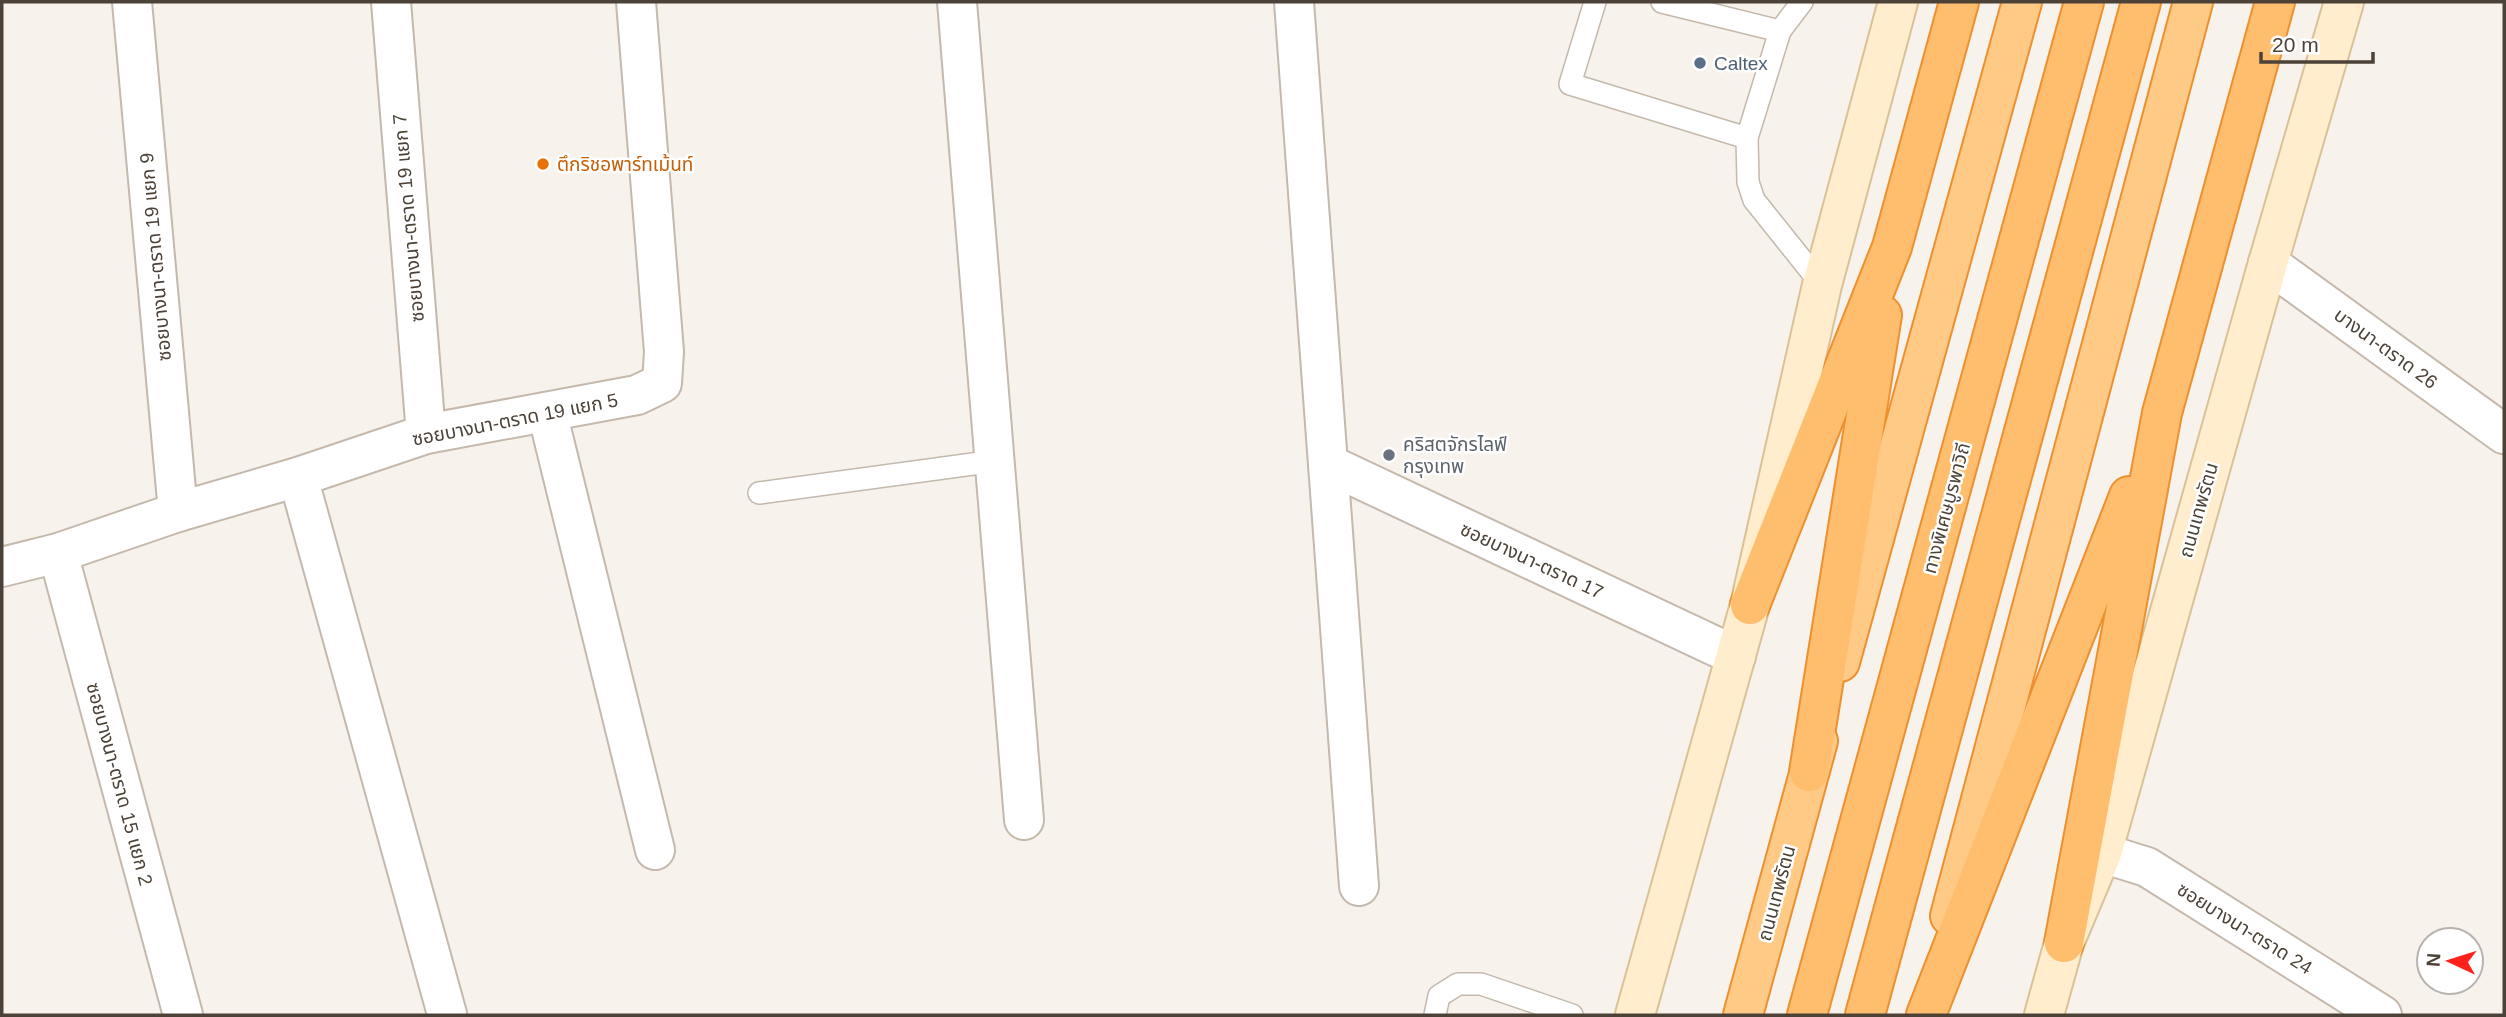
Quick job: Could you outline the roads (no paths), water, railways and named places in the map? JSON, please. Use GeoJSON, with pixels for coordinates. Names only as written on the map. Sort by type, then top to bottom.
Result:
{"type":"FeatureCollection","features":[{"type":"Feature","properties":{"kind":"highway"},"geometry":{"type":"LineString","coordinates":[[1750,605],[1892,247],[1959,2]]}},
{"type":"Feature","properties":{"kind":"highway","name":"ถนนเทพรัตน"},"geometry":{"type":"LineString","coordinates":[[1743,1015],[2022,2]]}},
{"type":"Feature","properties":{"kind":"highway","name":"ทางพิเศษบูรพาวิถี"},"geometry":{"type":"LineString","coordinates":[[1807,1015],[2084,2]]}},
{"type":"Feature","properties":{"kind":"highway"},"geometry":{"type":"LineString","coordinates":[[1864,1015],[2141,2]]}},
{"type":"Feature","properties":{"kind":"highway"},"geometry":{"type":"LineString","coordinates":[[1925,1015],[2193,2]]}},
{"type":"Feature","properties":{"kind":"highway"},"geometry":{"type":"LineString","coordinates":[[2064,943],[2162,413],[2275,2]]}},
{"type":"Feature","properties":{"kind":"highway"},"geometry":{"type":"LineString","coordinates":[[1810,772],[1892,247]]}},
{"type":"Feature","properties":{"kind":"highway"},"geometry":{"type":"LineString","coordinates":[[1925,1015],[2162,413]]}},
{"type":"Feature","properties":{"kind":"main road"},"geometry":{"type":"LineString","coordinates":[[1635,1015],[1750,605],[1822,285],[1898,2]]}},
{"type":"Feature","properties":{"kind":"main road","name":"ถนนเทพรัตน"},"geometry":{"type":"LineString","coordinates":[[2044,1015],[2064,943],[2102,853],[2344,2]]}},
{"type":"Feature","properties":{"kind":"street","name":"ซอยบางนา-ตราด 19 แยก 9"},"geometry":{"type":"LineString","coordinates":[[132,2],[177,512]]}},
{"type":"Feature","properties":{"kind":"street","name":"ซอยบางนา-ตราด 19 แยก 7"},"geometry":{"type":"LineString","coordinates":[[391,2],[425,434]]}},
{"type":"Feature","properties":{"kind":"street","name":"ซอยบางนา-ตราด 19 แยก 5"},"geometry":{"type":"LineString","coordinates":[[2,567],[58,553],[177,512],[298,477],[425,434],[637,395],[662,383],[664,352],[636,2]]}},
{"type":"Feature","properties":{"kind":"street"},"geometry":{"type":"LineString","coordinates":[[957,2],[1024,820]]}},
{"type":"Feature","properties":{"kind":"street"},"geometry":{"type":"LineString","coordinates":[[1294,2],[1359,886]]}},
{"type":"Feature","properties":{"kind":"street","name":"บางนา-ตราด 26"},"geometry":{"type":"LineString","coordinates":[[2268,262],[2504,434]]}},
{"type":"Feature","properties":{"kind":"street"},"geometry":{"type":"LineString","coordinates":[[547,412],[655,850]]}},
{"type":"Feature","properties":{"kind":"street","name":"ซอยบางนา-ตราด 17"},"geometry":{"type":"LineString","coordinates":[[1328,464],[1736,656]]}},
{"type":"Feature","properties":{"kind":"street"},"geometry":{"type":"LineString","coordinates":[[298,477],[447,1014]]}},
{"type":"Feature","properties":{"kind":"street","name":"ซอยบางนา-ตราด 15 แยก 2"},"geometry":{"type":"LineString","coordinates":[[58,553],[183,1015]]}},
{"type":"Feature","properties":{"kind":"street","name":"ซอยบางนา-ตราด 24"},"geometry":{"type":"LineString","coordinates":[[2102,853],[2147,867],[2382,1015]]}},
{"type":"Feature","properties":{"kind":"lane"},"geometry":{"type":"LineString","coordinates":[[1595,2],[1570,83],[1748,138]]}},
{"type":"Feature","properties":{"kind":"lane"},"geometry":{"type":"LineString","coordinates":[[1662,2],[1780,31]]}},
{"type":"Feature","properties":{"kind":"lane"},"geometry":{"type":"LineString","coordinates":[[1802,2],[1780,31],[1748,138],[1748,182],[1754,200],[1822,285]]}},
{"type":"Feature","properties":{"kind":"lane"},"geometry":{"type":"LineString","coordinates":[[759,493],[995,461]]}},
{"type":"Feature","properties":{"kind":"lane"},"geometry":{"type":"LineString","coordinates":[[1435,1015],[1439,996],[1458,984],[1481,984],[1572,1015]]}},
{"type":"Feature","properties":{"kind":"place","name":"Caltex"},"geometry":{"type":"Point","coordinates":[1700,63]}},
{"type":"Feature","properties":{"kind":"place","name":"ตึกริชอพาร์ทเม้นท์"},"geometry":{"type":"Point","coordinates":[543,164]}},
{"type":"Feature","properties":{"kind":"place","name":"คริสตจักรไลฟ์ กรุงเทพ"},"geometry":{"type":"Point","coordinates":[1389,455]}}]}
